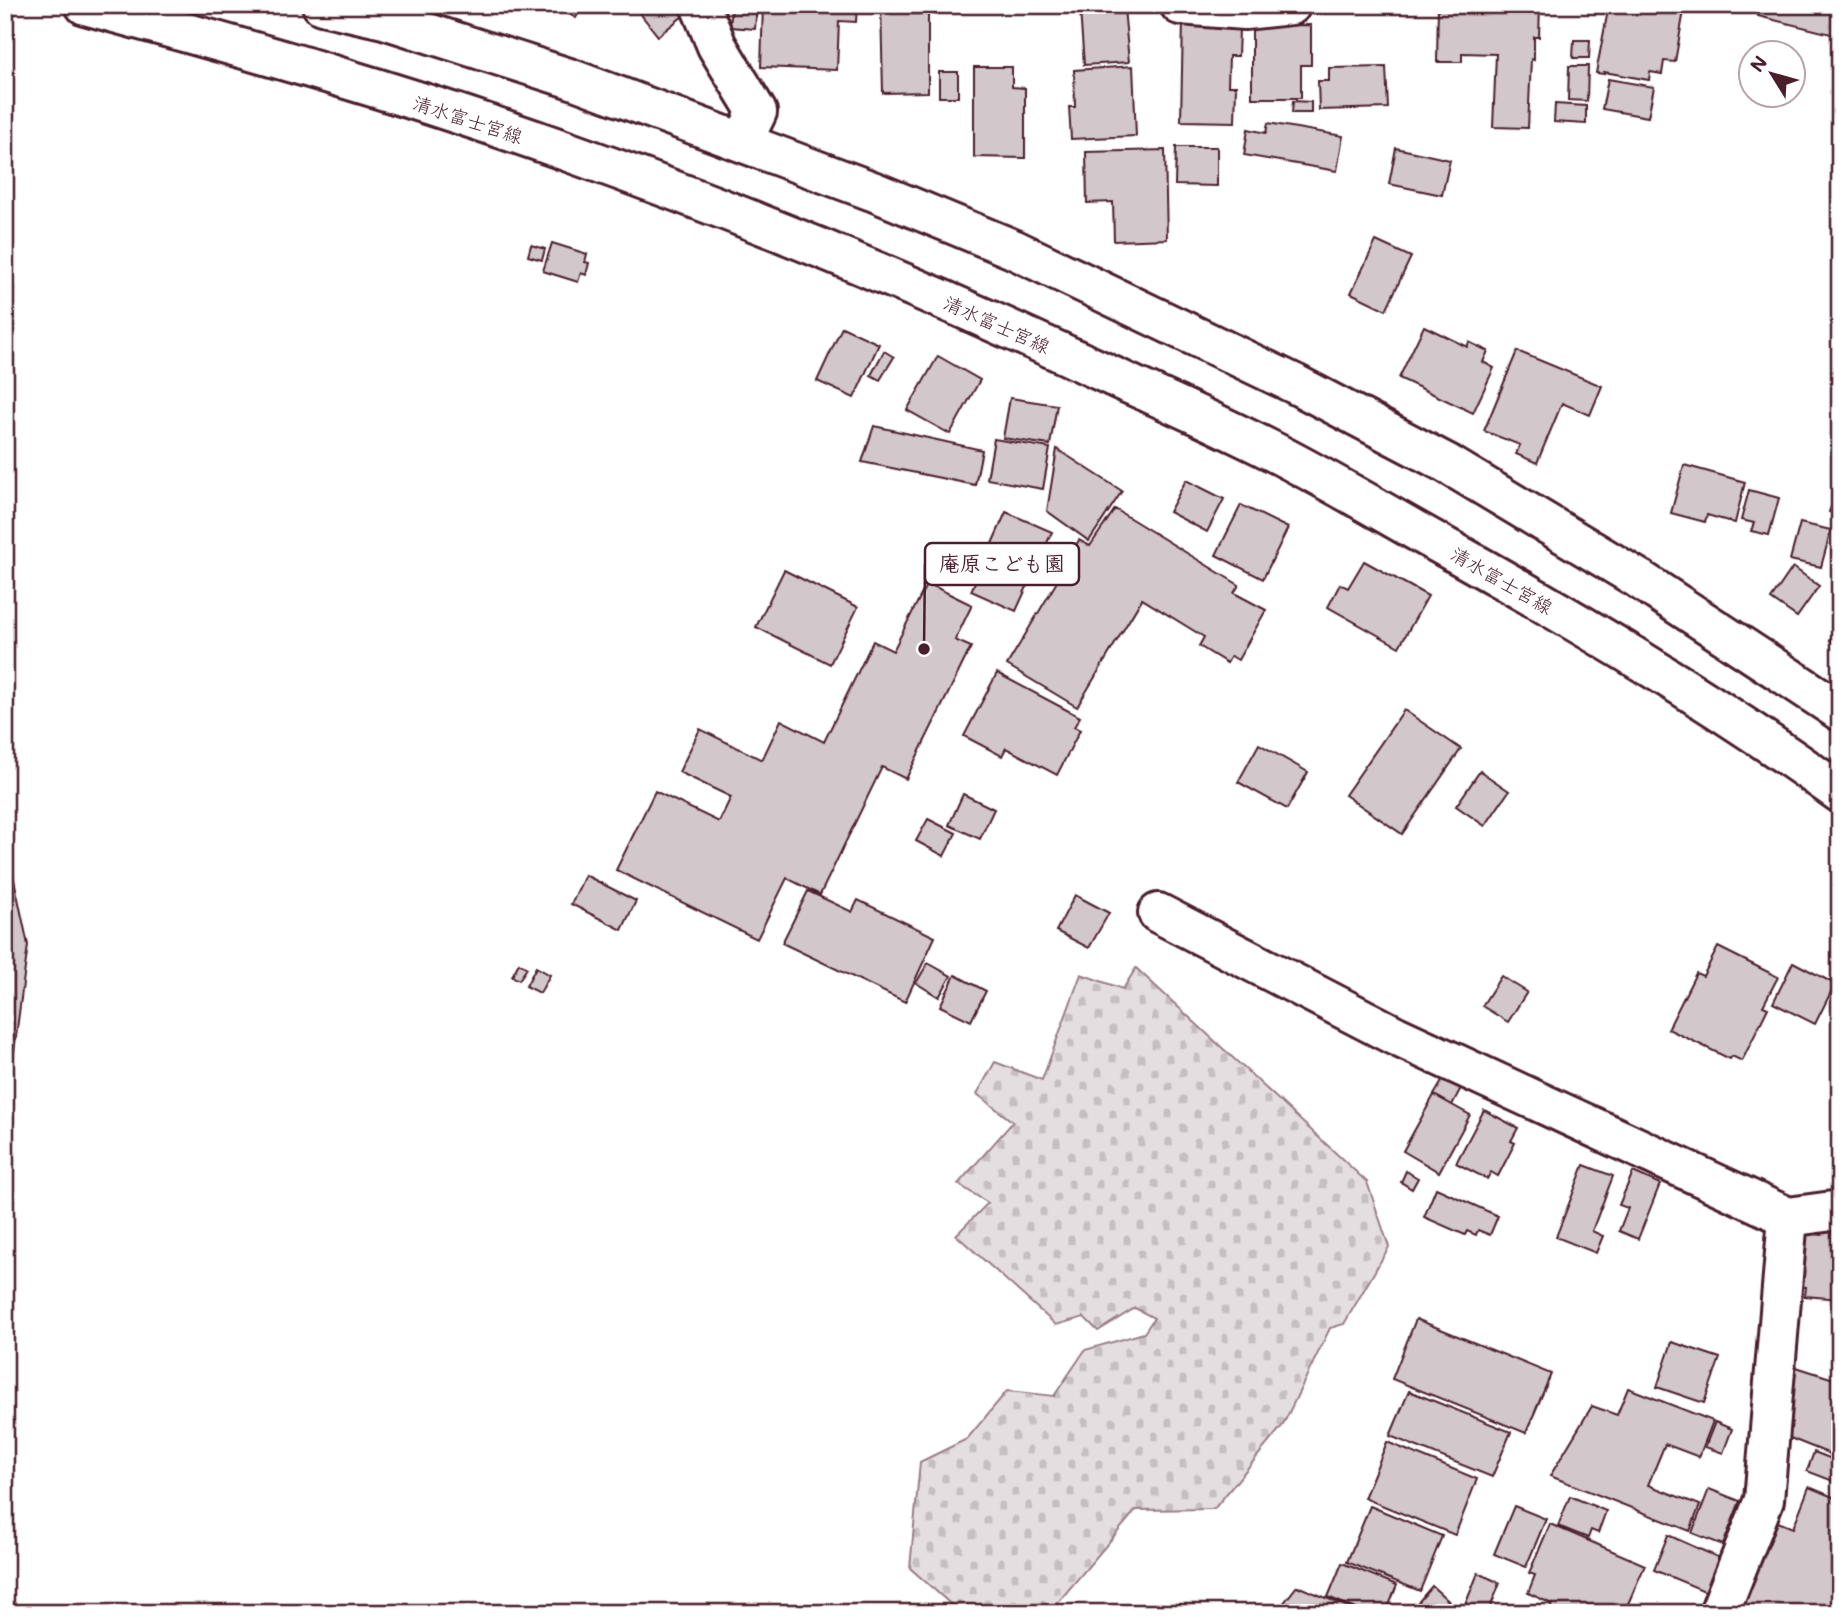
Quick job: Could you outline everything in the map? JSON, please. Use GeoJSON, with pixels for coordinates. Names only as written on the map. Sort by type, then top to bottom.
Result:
{"type":"FeatureCollection","features":[{"type":"Feature","properties":{"kind":"main road","name":"清水富士宮線"},"geometry":{"type":"LineString","coordinates":[[85,5],[229,44],[394,94],[568,152],[862,265],[1033,339],[1276,453],[1488,571],[1769,741],[1840,793]]}},
{"type":"Feature","properties":{"kind":"main road"},"geometry":{"type":"LineString","coordinates":[[323,5],[384,19],[572,79],[743,141],[1013,249],[1295,384],[1446,463],[1639,579],[1840,711]]}},
{"type":"Feature","properties":{"kind":"main road"},"geometry":{"type":"LineString","coordinates":[[700,5],[717,46],[757,112],[743,141]]}},
{"type":"Feature","properties":{"kind":"main road"},"geometry":{"type":"LineString","coordinates":[[1180,5],[1245,10],[1291,5]]}},
{"type":"Feature","properties":{"kind":"main road"},"geometry":{"type":"LineString","coordinates":[[1158,913],[1396,1036],[1788,1217],[1840,1210]]}},
{"type":"Feature","properties":{"kind":"main road"},"geometry":{"type":"LineString","coordinates":[[1718,1613],[1764,1500],[1788,1217]]}},
{"type":"Feature","properties":{"kind":"green space"},"geometry":{"type":"Polygon","coordinates":[[[1136,968],[1367,1182],[1389,1247],[1344,1324],[1330,1328],[1283,1425],[1214,1509],[1136,1510],[1049,1613],[976,1613],[955,1608],[910,1568],[920,1462],[967,1439],[1007,1391],[1054,1396],[1085,1350],[1144,1333],[1154,1318],[1135,1308],[1098,1331],[1084,1317],[1056,1325],[956,1235],[988,1203],[958,1184],[1013,1122],[977,1094],[995,1062],[1042,1080],[1081,974],[1123,989],[1136,968]]]}},
{"type":"Feature","properties":{"kind":"building"},"geometry":{"type":"Polygon","coordinates":[[[552,5],[583,5],[576,18],[552,5]]]}},
{"type":"Feature","properties":{"kind":"building"},"geometry":{"type":"Polygon","coordinates":[[[683,5],[688,12],[658,36],[635,7],[683,5]]]}},
{"type":"Feature","properties":{"kind":"building"},"geometry":{"type":"Polygon","coordinates":[[[732,5],[757,5],[755,29],[730,27],[732,5]]]}},
{"type":"Feature","properties":{"kind":"building"},"geometry":{"type":"Polygon","coordinates":[[[763,5],[857,5],[856,22],[839,21],[837,70],[761,67],[763,5]]]}},
{"type":"Feature","properties":{"kind":"building"},"geometry":{"type":"Polygon","coordinates":[[[881,5],[912,5],[912,14],[928,14],[928,92],[883,93],[881,5]]]}},
{"type":"Feature","properties":{"kind":"building"},"geometry":{"type":"Polygon","coordinates":[[[1438,5],[1540,5],[1539,37],[1534,37],[1534,60],[1531,59],[1528,128],[1493,127],[1496,54],[1462,53],[1462,62],[1437,62],[1438,5]]]}},
{"type":"Feature","properties":{"kind":"building"},"geometry":{"type":"Polygon","coordinates":[[[1609,5],[1685,5],[1675,62],[1664,61],[1662,74],[1650,72],[1649,80],[1596,73],[1609,5]]]}},
{"type":"Feature","properties":{"kind":"building"},"geometry":{"type":"Polygon","coordinates":[[[1759,5],[1836,5],[1839,36],[1758,16],[1759,5]]]}},
{"type":"Feature","properties":{"kind":"building"},"geometry":{"type":"Polygon","coordinates":[[[1124,8],[1129,62],[1084,65],[1080,10],[1124,8]]]}},
{"type":"Feature","properties":{"kind":"building"},"geometry":{"type":"Polygon","coordinates":[[[1183,20],[1239,29],[1238,56],[1229,56],[1228,86],[1236,86],[1235,122],[1181,121],[1183,20]]]}},
{"type":"Feature","properties":{"kind":"building"},"geometry":{"type":"Polygon","coordinates":[[[1311,25],[1311,65],[1301,65],[1301,98],[1252,98],[1252,26],[1311,25]]]}},
{"type":"Feature","properties":{"kind":"building"},"geometry":{"type":"Polygon","coordinates":[[[1574,40],[1590,40],[1589,58],[1573,58],[1574,40]]]}},
{"type":"Feature","properties":{"kind":"building"},"geometry":{"type":"Polygon","coordinates":[[[1133,66],[1136,136],[1071,139],[1069,107],[1075,107],[1074,70],[1133,66]]]}},
{"type":"Feature","properties":{"kind":"building"},"geometry":{"type":"Polygon","coordinates":[[[1569,66],[1588,66],[1587,101],[1568,100],[1569,66]]]}},
{"type":"Feature","properties":{"kind":"building"},"geometry":{"type":"Polygon","coordinates":[[[974,67],[1012,67],[1012,87],[1025,88],[1025,158],[974,157],[974,67]]]}},
{"type":"Feature","properties":{"kind":"building"},"geometry":{"type":"Polygon","coordinates":[[[1386,67],[1388,108],[1319,110],[1318,81],[1329,81],[1329,68],[1386,67]]]}},
{"type":"Feature","properties":{"kind":"building"},"geometry":{"type":"Polygon","coordinates":[[[939,72],[958,72],[958,97],[939,97],[939,72]]]}},
{"type":"Feature","properties":{"kind":"building"},"geometry":{"type":"Polygon","coordinates":[[[1608,79],[1654,87],[1648,117],[1602,109],[1608,79]]]}},
{"type":"Feature","properties":{"kind":"building"},"geometry":{"type":"Polygon","coordinates":[[[1293,101],[1311,102],[1311,113],[1292,113],[1293,101]]]}},
{"type":"Feature","properties":{"kind":"building"},"geometry":{"type":"Polygon","coordinates":[[[1555,104],[1586,106],[1586,124],[1554,122],[1555,104]]]}},
{"type":"Feature","properties":{"kind":"building"},"geometry":{"type":"Polygon","coordinates":[[[1268,123],[1343,136],[1337,171],[1244,155],[1248,129],[1266,133],[1268,123]]]}},
{"type":"Feature","properties":{"kind":"building"},"geometry":{"type":"Polygon","coordinates":[[[1176,147],[1217,147],[1217,186],[1175,185],[1176,147]]]}},
{"type":"Feature","properties":{"kind":"building"},"geometry":{"type":"Polygon","coordinates":[[[1396,148],[1450,160],[1442,195],[1389,184],[1396,148]]]}},
{"type":"Feature","properties":{"kind":"building"},"geometry":{"type":"Polygon","coordinates":[[[1165,150],[1167,239],[1114,241],[1113,202],[1087,203],[1086,152],[1165,150]]]}},
{"type":"Feature","properties":{"kind":"building"},"geometry":{"type":"Polygon","coordinates":[[[1376,241],[1411,257],[1386,310],[1351,293],[1376,241]]]}},
{"type":"Feature","properties":{"kind":"building"},"geometry":{"type":"Polygon","coordinates":[[[552,243],[587,254],[585,262],[589,263],[586,275],[581,273],[578,282],[543,271],[552,243]]]}},
{"type":"Feature","properties":{"kind":"building"},"geometry":{"type":"Polygon","coordinates":[[[531,245],[545,249],[542,260],[528,256],[531,245]]]}},
{"type":"Feature","properties":{"kind":"building"},"geometry":{"type":"Polygon","coordinates":[[[1424,326],[1467,347],[1469,342],[1488,351],[1483,362],[1494,368],[1473,413],[1399,378],[1424,326]]]}},
{"type":"Feature","properties":{"kind":"building"},"geometry":{"type":"Polygon","coordinates":[[[842,327],[879,344],[854,398],[817,381],[842,327]]]}},
{"type":"Feature","properties":{"kind":"building"},"geometry":{"type":"Polygon","coordinates":[[[884,351],[894,357],[880,380],[871,375],[884,351]]]}},
{"type":"Feature","properties":{"kind":"building"},"geometry":{"type":"Polygon","coordinates":[[[1517,351],[1602,386],[1590,415],[1562,403],[1537,463],[1516,454],[1520,445],[1484,431],[1517,351]]]}},
{"type":"Feature","properties":{"kind":"building"},"geometry":{"type":"Polygon","coordinates":[[[938,356],[980,380],[950,434],[907,410],[938,356]]]}},
{"type":"Feature","properties":{"kind":"building"},"geometry":{"type":"Polygon","coordinates":[[[1010,398],[1057,405],[1050,445],[1003,438],[1010,398]]]}},
{"type":"Feature","properties":{"kind":"building"},"geometry":{"type":"Polygon","coordinates":[[[874,426],[982,450],[975,485],[862,462],[874,426]]]}},
{"type":"Feature","properties":{"kind":"building"},"geometry":{"type":"Polygon","coordinates":[[[994,439],[1050,448],[1043,489],[987,479],[994,439]]]}},
{"type":"Feature","properties":{"kind":"building"},"geometry":{"type":"Polygon","coordinates":[[[1057,449],[1122,491],[1089,541],[1047,511],[1057,449]]]}},
{"type":"Feature","properties":{"kind":"building"},"geometry":{"type":"Polygon","coordinates":[[[1684,465],[1745,482],[1735,523],[1707,515],[1705,522],[1671,513],[1684,465]]]}},
{"type":"Feature","properties":{"kind":"building"},"geometry":{"type":"Polygon","coordinates":[[[1186,480],[1224,499],[1207,532],[1169,512],[1186,480]]]}},
{"type":"Feature","properties":{"kind":"building"},"geometry":{"type":"Polygon","coordinates":[[[1840,484],[1840,516],[1829,512],[1840,484]]]}},
{"type":"Feature","properties":{"kind":"building"},"geometry":{"type":"Polygon","coordinates":[[[1749,490],[1779,498],[1769,535],[1751,531],[1754,523],[1741,520],[1749,490]]]}},
{"type":"Feature","properties":{"kind":"building"},"geometry":{"type":"Polygon","coordinates":[[[1241,505],[1288,528],[1263,579],[1216,555],[1241,505]]]}},
{"type":"Feature","properties":{"kind":"building"},"geometry":{"type":"Polygon","coordinates":[[[1115,509],[1239,585],[1234,593],[1266,610],[1238,660],[1231,656],[1227,663],[1199,646],[1204,637],[1142,599],[1077,707],[1007,665],[1079,540],[1090,546],[1115,509]]]}},
{"type":"Feature","properties":{"kind":"building"},"geometry":{"type":"Polygon","coordinates":[[[1006,512],[1052,532],[1016,611],[971,591],[1006,512]]]}},
{"type":"Feature","properties":{"kind":"building"},"geometry":{"type":"Polygon","coordinates":[[[1800,523],[1831,530],[1821,567],[1790,560],[1800,523]]]}},
{"type":"Feature","properties":{"kind":"building"},"geometry":{"type":"Polygon","coordinates":[[[1364,561],[1428,596],[1399,647],[1328,607],[1340,584],[1348,588],[1364,561]]]}},
{"type":"Feature","properties":{"kind":"building"},"geometry":{"type":"Polygon","coordinates":[[[1793,567],[1819,586],[1797,617],[1771,599],[1793,567]]]}},
{"type":"Feature","properties":{"kind":"building"},"geometry":{"type":"Polygon","coordinates":[[[784,570],[858,607],[830,664],[756,627],[784,570]]]}},
{"type":"Feature","properties":{"kind":"building"},"geometry":{"type":"Polygon","coordinates":[[[927,583],[972,605],[955,640],[971,647],[906,779],[882,767],[820,895],[787,878],[757,939],[616,870],[655,791],[719,822],[731,797],[679,772],[700,729],[762,760],[781,720],[824,742],[873,641],[893,651],[927,583]]]}},
{"type":"Feature","properties":{"kind":"building"},"geometry":{"type":"Polygon","coordinates":[[[1840,626],[1840,647],[1830,640],[1840,626]]]}},
{"type":"Feature","properties":{"kind":"building"},"geometry":{"type":"Polygon","coordinates":[[[997,673],[1080,717],[1074,727],[1080,730],[1057,775],[1006,748],[1002,756],[964,736],[997,673]]]}},
{"type":"Feature","properties":{"kind":"building"},"geometry":{"type":"Polygon","coordinates":[[[1404,710],[1461,749],[1402,834],[1345,795],[1404,710]]]}},
{"type":"Feature","properties":{"kind":"building"},"geometry":{"type":"Polygon","coordinates":[[[1259,744],[1308,772],[1287,809],[1238,782],[1259,744]]]}},
{"type":"Feature","properties":{"kind":"building"},"geometry":{"type":"Polygon","coordinates":[[[1480,771],[1509,791],[1485,826],[1456,806],[1480,771]]]}},
{"type":"Feature","properties":{"kind":"building"},"geometry":{"type":"Polygon","coordinates":[[[963,794],[994,809],[980,839],[949,825],[963,794]]]}},
{"type":"Feature","properties":{"kind":"building"},"geometry":{"type":"Polygon","coordinates":[[[928,819],[956,833],[944,856],[916,841],[928,819]]]}},
{"type":"Feature","properties":{"kind":"building"},"geometry":{"type":"Polygon","coordinates":[[[5,837],[28,945],[12,1067],[5,1083],[5,837]]]}},
{"type":"Feature","properties":{"kind":"building"},"geometry":{"type":"Polygon","coordinates":[[[585,875],[636,901],[622,930],[571,904],[585,875]]]}},
{"type":"Feature","properties":{"kind":"building"},"geometry":{"type":"Polygon","coordinates":[[[808,891],[852,912],[858,900],[935,937],[905,1002],[782,943],[808,891]]]}},
{"type":"Feature","properties":{"kind":"building"},"geometry":{"type":"Polygon","coordinates":[[[1075,895],[1109,913],[1089,948],[1056,931],[1075,895]]]}},
{"type":"Feature","properties":{"kind":"building"},"geometry":{"type":"Polygon","coordinates":[[[1718,947],[1778,977],[1763,1006],[1768,1008],[1742,1061],[1732,1056],[1730,1059],[1668,1029],[1696,973],[1703,976],[1718,947]]]}},
{"type":"Feature","properties":{"kind":"building"},"geometry":{"type":"Polygon","coordinates":[[[1793,962],[1835,984],[1815,1024],[1773,1003],[1793,962]]]}},
{"type":"Feature","properties":{"kind":"building"},"geometry":{"type":"Polygon","coordinates":[[[519,963],[527,968],[519,980],[512,976],[519,963]]]}},
{"type":"Feature","properties":{"kind":"building"},"geometry":{"type":"Polygon","coordinates":[[[928,963],[951,976],[939,997],[916,983],[928,963]]]}},
{"type":"Feature","properties":{"kind":"building"},"geometry":{"type":"Polygon","coordinates":[[[536,967],[550,975],[540,993],[526,986],[536,967]]]}},
{"type":"Feature","properties":{"kind":"building"},"geometry":{"type":"Polygon","coordinates":[[[955,975],[986,991],[971,1021],[940,1006],[955,975]]]}},
{"type":"Feature","properties":{"kind":"building"},"geometry":{"type":"Polygon","coordinates":[[[1501,976],[1527,992],[1508,1022],[1482,1006],[1501,976]]]}},
{"type":"Feature","properties":{"kind":"building"},"geometry":{"type":"Polygon","coordinates":[[[1444,1078],[1461,1088],[1452,1105],[1434,1095],[1444,1078]]]}},
{"type":"Feature","properties":{"kind":"building"},"geometry":{"type":"Polygon","coordinates":[[[1434,1095],[1470,1115],[1439,1172],[1403,1151],[1434,1095]]]}},
{"type":"Feature","properties":{"kind":"building"},"geometry":{"type":"Polygon","coordinates":[[[1484,1110],[1518,1128],[1511,1141],[1515,1143],[1498,1176],[1491,1172],[1487,1179],[1456,1163],[1484,1110]]]}},
{"type":"Feature","properties":{"kind":"building"},"geometry":{"type":"Polygon","coordinates":[[[1584,1165],[1613,1176],[1592,1231],[1603,1236],[1596,1253],[1556,1237],[1584,1165]]]}},
{"type":"Feature","properties":{"kind":"building"},"geometry":{"type":"Polygon","coordinates":[[[1406,1171],[1418,1178],[1412,1189],[1401,1182],[1406,1171]]]}},
{"type":"Feature","properties":{"kind":"building"},"geometry":{"type":"Polygon","coordinates":[[[1633,1172],[1660,1184],[1638,1239],[1619,1231],[1628,1208],[1619,1205],[1633,1172]]]}},
{"type":"Feature","properties":{"kind":"building"},"geometry":{"type":"Polygon","coordinates":[[[1436,1188],[1498,1216],[1490,1235],[1478,1230],[1476,1235],[1467,1231],[1465,1235],[1424,1217],[1436,1188]]]}},
{"type":"Feature","properties":{"kind":"building"},"geometry":{"type":"Polygon","coordinates":[[[1824,1218],[1840,1220],[1840,1299],[1805,1296],[1806,1287],[1793,1286],[1798,1232],[1822,1235],[1824,1218]]]}},
{"type":"Feature","properties":{"kind":"building"},"geometry":{"type":"Polygon","coordinates":[[[1416,1319],[1551,1374],[1526,1433],[1392,1379],[1416,1319]]]}},
{"type":"Feature","properties":{"kind":"building"},"geometry":{"type":"Polygon","coordinates":[[[1672,1342],[1720,1358],[1704,1403],[1657,1387],[1672,1342]]]}},
{"type":"Feature","properties":{"kind":"building"},"geometry":{"type":"Polygon","coordinates":[[[1790,1365],[1840,1381],[1840,1458],[1785,1436],[1790,1365]]]}},
{"type":"Feature","properties":{"kind":"building"},"geometry":{"type":"Polygon","coordinates":[[[1628,1388],[1713,1421],[1699,1457],[1665,1444],[1648,1485],[1700,1505],[1690,1531],[1550,1476],[1592,1406],[1617,1415],[1628,1388]]]}},
{"type":"Feature","properties":{"kind":"building"},"geometry":{"type":"Polygon","coordinates":[[[1409,1391],[1511,1432],[1492,1477],[1390,1436],[1409,1391]]]}},
{"type":"Feature","properties":{"kind":"building"},"geometry":{"type":"Polygon","coordinates":[[[1715,1422],[1732,1429],[1723,1453],[1705,1447],[1715,1422]]]}},
{"type":"Feature","properties":{"kind":"building"},"geometry":{"type":"Polygon","coordinates":[[[1387,1442],[1477,1479],[1455,1535],[1364,1498],[1387,1442]]]}},
{"type":"Feature","properties":{"kind":"building"},"geometry":{"type":"Polygon","coordinates":[[[1814,1452],[1840,1462],[1833,1481],[1807,1471],[1814,1452]]]}},
{"type":"Feature","properties":{"kind":"building"},"geometry":{"type":"Polygon","coordinates":[[[1809,1487],[1840,1500],[1840,1585],[1828,1613],[1735,1613],[1741,1599],[1745,1601],[1778,1522],[1793,1528],[1809,1487]]]}},
{"type":"Feature","properties":{"kind":"building"},"geometry":{"type":"Polygon","coordinates":[[[1709,1489],[1740,1501],[1723,1545],[1692,1533],[1709,1489]]]}},
{"type":"Feature","properties":{"kind":"building"},"geometry":{"type":"Polygon","coordinates":[[[1570,1496],[1606,1511],[1598,1533],[1591,1530],[1588,1538],[1558,1526],[1570,1496]]]}},
{"type":"Feature","properties":{"kind":"building"},"geometry":{"type":"Polygon","coordinates":[[[1370,1506],[1442,1536],[1420,1591],[1347,1562],[1370,1506]]]}},
{"type":"Feature","properties":{"kind":"building"},"geometry":{"type":"Polygon","coordinates":[[[1514,1506],[1546,1519],[1526,1567],[1494,1554],[1514,1506]]]}},
{"type":"Feature","properties":{"kind":"building"},"geometry":{"type":"Polygon","coordinates":[[[1550,1524],[1645,1565],[1624,1613],[1548,1613],[1552,1604],[1528,1593],[1535,1575],[1529,1573],[1550,1524]]]}},
{"type":"Feature","properties":{"kind":"building"},"geometry":{"type":"Polygon","coordinates":[[[1668,1535],[1722,1559],[1707,1592],[1654,1570],[1668,1535]]]}},
{"type":"Feature","properties":{"kind":"building"},"geometry":{"type":"Polygon","coordinates":[[[1342,1563],[1397,1585],[1386,1613],[1366,1613],[1328,1597],[1342,1563]]]}},
{"type":"Feature","properties":{"kind":"building"},"geometry":{"type":"Polygon","coordinates":[[[1478,1573],[1500,1583],[1488,1613],[1470,1613],[1463,1610],[1478,1573]]]}},
{"type":"Feature","properties":{"kind":"building"},"geometry":{"type":"Polygon","coordinates":[[[1297,1586],[1363,1613],[1276,1613],[1297,1586]]]}},
{"type":"Feature","properties":{"kind":"building"},"geometry":{"type":"Polygon","coordinates":[[[1432,1586],[1454,1606],[1448,1613],[1409,1613],[1432,1586]]]}},
{"type":"Feature","properties":{"kind":"place","name":"庵原こども園"},"geometry":{"type":"Point","coordinates":[924,649]}}]}
